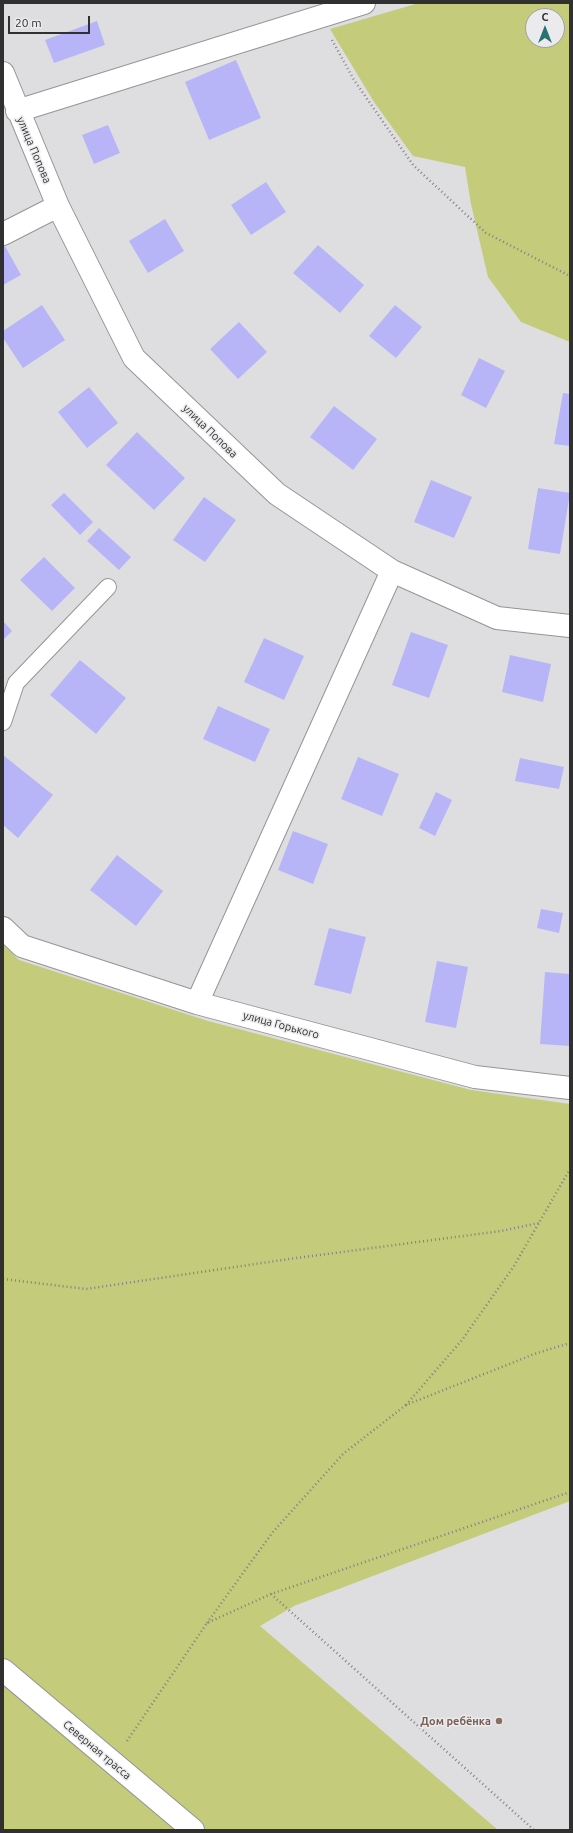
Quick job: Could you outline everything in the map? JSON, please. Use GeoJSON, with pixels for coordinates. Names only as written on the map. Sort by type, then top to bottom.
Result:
{"type":"FeatureCollection","features":[{"type":"Feature","properties":{"kind":"street"},"geometry":{"type":"LineString","coordinates":[[17,110],[364,3]]}},
{"type":"Feature","properties":{"kind":"street","name":"улица Попова"},"geometry":{"type":"LineString","coordinates":[[3,73],[17,110],[58,206],[134,358],[277,494],[392,571],[497,618],[570,626]]}},
{"type":"Feature","properties":{"kind":"street"},"geometry":{"type":"LineString","coordinates":[[3,234],[58,206]]}},
{"type":"Feature","properties":{"kind":"street"},"geometry":{"type":"LineString","coordinates":[[197,1002],[392,571]]}},
{"type":"Feature","properties":{"kind":"street","name":"улица Горького"},"geometry":{"type":"LineString","coordinates":[[3,928],[22,946],[197,1002],[475,1077],[570,1088]]}},
{"type":"Feature","properties":{"kind":"street","name":"Северная трасса"},"geometry":{"type":"LineString","coordinates":[[3,1670],[193,1830]]}},
{"type":"Feature","properties":{"kind":"lane"},"geometry":{"type":"LineString","coordinates":[[3,722],[16,683],[108,587]]}},
{"type":"Feature","properties":{"kind":"path"},"geometry":{"type":"LineString","coordinates":[[319,17],[354,80],[413,165],[486,233],[570,276]]}},
{"type":"Feature","properties":{"kind":"path"},"geometry":{"type":"LineString","coordinates":[[111,1762],[137,1728],[207,1623],[272,1534],[343,1454],[406,1405],[462,1340],[514,1266],[570,1169]]}},
{"type":"Feature","properties":{"kind":"path"},"geometry":{"type":"LineString","coordinates":[[3,1279],[86,1289],[297,1258],[501,1231],[539,1223]]}},
{"type":"Feature","properties":{"kind":"path"},"geometry":{"type":"LineString","coordinates":[[406,1405],[538,1353],[570,1343]]}},
{"type":"Feature","properties":{"kind":"path"},"geometry":{"type":"LineString","coordinates":[[207,1623],[271,1594],[570,1492]]}},
{"type":"Feature","properties":{"kind":"path"},"geometry":{"type":"LineString","coordinates":[[271,1594],[534,1830]]}},
{"type":"Feature","properties":{"kind":"green space"},"geometry":{"type":"Polygon","coordinates":[[[419,3],[570,3],[570,342],[521,322],[488,277],[471,204],[465,167],[413,156],[374,102],[330,29],[419,3]]]}},
{"type":"Feature","properties":{"kind":"green space"},"geometry":{"type":"Polygon","coordinates":[[[3,945],[19,960],[208,1021],[471,1090],[570,1104],[570,1501],[294,1606],[260,1626],[498,1830],[3,1830],[3,945]]]}},
{"type":"Feature","properties":{"kind":"building"},"geometry":{"type":"Polygon","coordinates":[[[97,21],[105,45],[54,63],[45,40],[97,21]]]}},
{"type":"Feature","properties":{"kind":"building"},"geometry":{"type":"Polygon","coordinates":[[[236,60],[261,118],[209,140],[185,82],[236,60]]]}},
{"type":"Feature","properties":{"kind":"building"},"geometry":{"type":"Polygon","coordinates":[[[108,125],[120,153],[94,164],[82,135],[108,125]]]}},
{"type":"Feature","properties":{"kind":"building"},"geometry":{"type":"Polygon","coordinates":[[[266,182],[286,212],[251,235],[231,205],[266,182]]]}},
{"type":"Feature","properties":{"kind":"building"},"geometry":{"type":"Polygon","coordinates":[[[165,219],[184,251],[148,273],[129,241],[165,219]]]}},
{"type":"Feature","properties":{"kind":"building"},"geometry":{"type":"Polygon","coordinates":[[[318,245],[364,285],[340,313],[293,273],[318,245]]]}},
{"type":"Feature","properties":{"kind":"building"},"geometry":{"type":"Polygon","coordinates":[[[5,246],[21,275],[3,285],[3,247],[5,246]]]}},
{"type":"Feature","properties":{"kind":"building"},"geometry":{"type":"Polygon","coordinates":[[[42,305],[65,340],[23,368],[3,338],[3,331],[42,305]]]}},
{"type":"Feature","properties":{"kind":"building"},"geometry":{"type":"Polygon","coordinates":[[[395,305],[422,327],[396,358],[369,336],[395,305]]]}},
{"type":"Feature","properties":{"kind":"building"},"geometry":{"type":"Polygon","coordinates":[[[239,322],[267,352],[238,379],[210,349],[239,322]]]}},
{"type":"Feature","properties":{"kind":"building"},"geometry":{"type":"Polygon","coordinates":[[[479,358],[505,371],[486,408],[461,395],[479,358]]]}},
{"type":"Feature","properties":{"kind":"building"},"geometry":{"type":"Polygon","coordinates":[[[89,387],[118,423],[87,448],[58,412],[89,387]]]}},
{"type":"Feature","properties":{"kind":"building"},"geometry":{"type":"Polygon","coordinates":[[[563,393],[570,394],[570,446],[554,444],[563,393]]]}},
{"type":"Feature","properties":{"kind":"building"},"geometry":{"type":"Polygon","coordinates":[[[334,406],[377,439],[353,470],[310,437],[334,406]]]}},
{"type":"Feature","properties":{"kind":"building"},"geometry":{"type":"Polygon","coordinates":[[[137,432],[185,478],[154,510],[106,465],[137,432]]]}},
{"type":"Feature","properties":{"kind":"building"},"geometry":{"type":"Polygon","coordinates":[[[431,480],[472,497],[454,538],[414,522],[431,480]]]}},
{"type":"Feature","properties":{"kind":"building"},"geometry":{"type":"Polygon","coordinates":[[[538,488],[570,493],[560,554],[528,549],[538,488]]]}},
{"type":"Feature","properties":{"kind":"building"},"geometry":{"type":"Polygon","coordinates":[[[64,493],[93,522],[80,535],[51,505],[64,493]]]}},
{"type":"Feature","properties":{"kind":"building"},"geometry":{"type":"Polygon","coordinates":[[[204,497],[236,520],[205,562],[173,540],[204,497]]]}},
{"type":"Feature","properties":{"kind":"building"},"geometry":{"type":"Polygon","coordinates":[[[99,528],[131,557],[119,570],[87,541],[99,528]]]}},
{"type":"Feature","properties":{"kind":"building"},"geometry":{"type":"Polygon","coordinates":[[[44,557],[75,588],[52,611],[20,580],[44,557]]]}},
{"type":"Feature","properties":{"kind":"building"},"geometry":{"type":"Polygon","coordinates":[[[3,621],[12,631],[3,640],[3,621]]]}},
{"type":"Feature","properties":{"kind":"building"},"geometry":{"type":"Polygon","coordinates":[[[411,632],[448,645],[429,698],[392,685],[411,632]]]}},
{"type":"Feature","properties":{"kind":"building"},"geometry":{"type":"Polygon","coordinates":[[[264,638],[304,656],[284,700],[244,682],[264,638]]]}},
{"type":"Feature","properties":{"kind":"building"},"geometry":{"type":"Polygon","coordinates":[[[510,655],[551,664],[543,702],[502,692],[510,655]]]}},
{"type":"Feature","properties":{"kind":"building"},"geometry":{"type":"Polygon","coordinates":[[[80,660],[126,698],[96,734],[50,695],[80,660]]]}},
{"type":"Feature","properties":{"kind":"building"},"geometry":{"type":"Polygon","coordinates":[[[218,706],[270,729],[255,762],[203,739],[218,706]]]}},
{"type":"Feature","properties":{"kind":"building"},"geometry":{"type":"Polygon","coordinates":[[[3,755],[53,795],[18,838],[3,825],[3,755]]]}},
{"type":"Feature","properties":{"kind":"building"},"geometry":{"type":"Polygon","coordinates":[[[358,757],[399,774],[382,816],[341,799],[358,757]]]}},
{"type":"Feature","properties":{"kind":"building"},"geometry":{"type":"Polygon","coordinates":[[[520,758],[564,767],[559,789],[515,781],[520,758]]]}},
{"type":"Feature","properties":{"kind":"building"},"geometry":{"type":"Polygon","coordinates":[[[436,792],[452,800],[435,836],[419,828],[436,792]]]}},
{"type":"Feature","properties":{"kind":"building"},"geometry":{"type":"Polygon","coordinates":[[[293,831],[328,844],[313,884],[278,870],[293,831]]]}},
{"type":"Feature","properties":{"kind":"building"},"geometry":{"type":"Polygon","coordinates":[[[117,855],[163,891],[136,926],[90,890],[117,855]]]}},
{"type":"Feature","properties":{"kind":"building"},"geometry":{"type":"Polygon","coordinates":[[[541,909],[563,913],[559,933],[537,928],[541,909]]]}},
{"type":"Feature","properties":{"kind":"building"},"geometry":{"type":"Polygon","coordinates":[[[329,928],[366,937],[351,994],[314,985],[329,928]]]}},
{"type":"Feature","properties":{"kind":"building"},"geometry":{"type":"Polygon","coordinates":[[[437,961],[468,967],[456,1028],[425,1022],[437,961]]]}},
{"type":"Feature","properties":{"kind":"building"},"geometry":{"type":"Polygon","coordinates":[[[545,972],[570,974],[570,1046],[540,1044],[545,972]]]}},
{"type":"Feature","properties":{"kind":"place","name":"Дом ребёнка"},"geometry":{"type":"Point","coordinates":[499,1721]}}]}
